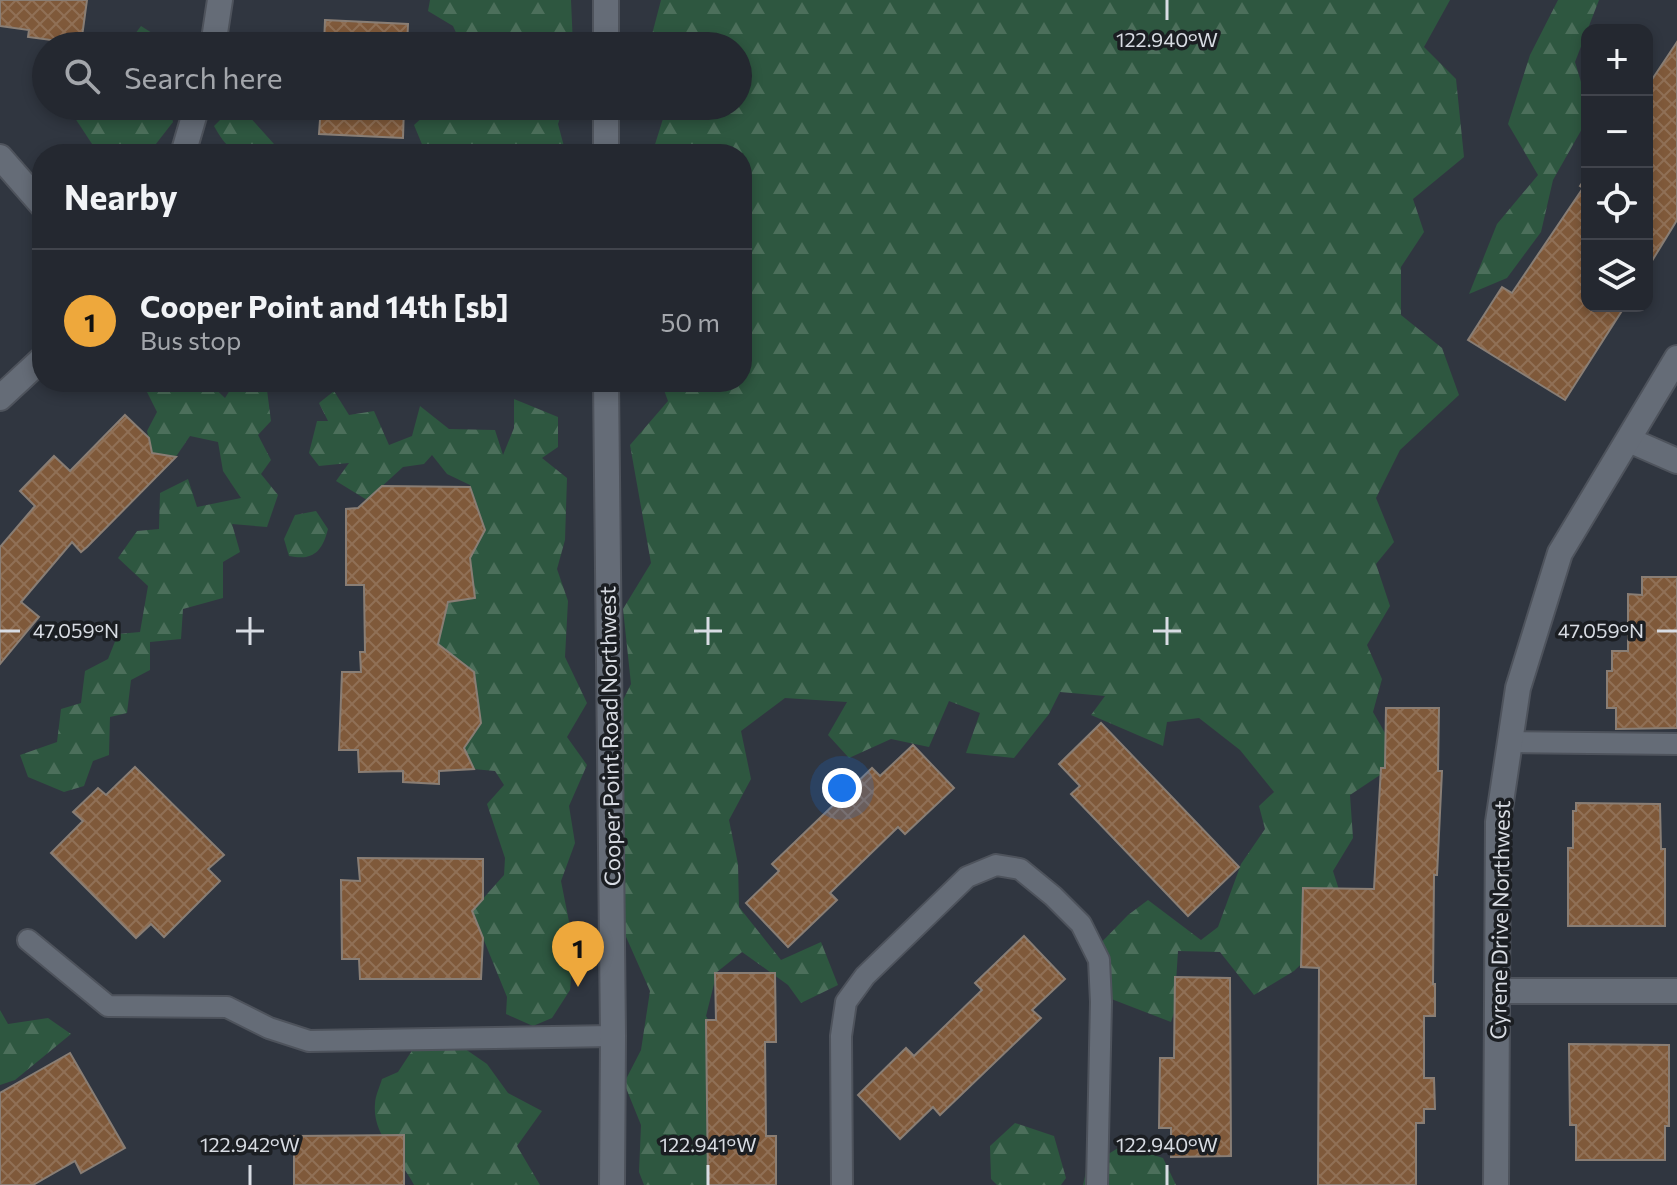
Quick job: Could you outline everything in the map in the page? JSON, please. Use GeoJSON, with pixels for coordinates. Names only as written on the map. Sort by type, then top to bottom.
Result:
{"type":"FeatureCollection","features":[{"type":"Feature","properties":{"kind":"street"},"geometry":{"type":"LineString","coordinates":[[215,32],[220,0]]}},
{"type":"Feature","properties":{"kind":"street"},"geometry":{"type":"LineString","coordinates":[[606,0],[606,32]]}},
{"type":"Feature","properties":{"kind":"street"},"geometry":{"type":"LineString","coordinates":[[186,144],[193,120]]}},
{"type":"Feature","properties":{"kind":"street"},"geometry":{"type":"LineString","coordinates":[[606,120],[606,144]]}},
{"type":"Feature","properties":{"kind":"street"},"geometry":{"type":"LineString","coordinates":[[0,157],[32,194]]}},
{"type":"Feature","properties":{"kind":"street","name":"Cyrene Drive Northwest"},"geometry":{"type":"LineString","coordinates":[[1496,1185],[1498,822],[1518,688],[1560,553],[1677,358]]}},
{"type":"Feature","properties":{"kind":"street"},"geometry":{"type":"LineString","coordinates":[[0,398],[32,368]]}},
{"type":"Feature","properties":{"kind":"street","name":"Cooper Point Road Northwest"},"geometry":{"type":"LineString","coordinates":[[606,392],[612,1185]]}},
{"type":"Feature","properties":{"kind":"street"},"geometry":{"type":"LineString","coordinates":[[1629,440],[1677,461]]}},
{"type":"Feature","properties":{"kind":"street"},"geometry":{"type":"LineString","coordinates":[[1498,991],[1677,991]]}},
{"type":"Feature","properties":{"kind":"lane"},"geometry":{"type":"LineString","coordinates":[[1510,742],[1677,744]]}},
{"type":"Feature","properties":{"kind":"lane"},"geometry":{"type":"LineString","coordinates":[[842,1185],[841,1036],[846,1002],[865,976],[967,877],[996,865],[1020,869],[1053,896],[1081,924],[1099,960],[1097,1185]]}},
{"type":"Feature","properties":{"kind":"lane"},"geometry":{"type":"LineString","coordinates":[[28,940],[108,1006],[227,1007],[269,1028],[309,1041],[613,1036]]}},
{"type":"Feature","properties":{"kind":"green space"},"geometry":{"type":"Polygon","coordinates":[[[430,0],[571,0],[572,32],[456,32],[453,26],[428,11],[430,0]]]}},
{"type":"Feature","properties":{"kind":"green space"},"geometry":{"type":"Polygon","coordinates":[[[661,0],[1450,0],[1424,47],[1456,79],[1464,157],[1413,199],[1424,232],[1401,267],[1401,315],[1442,348],[1459,395],[1400,450],[1376,498],[1394,542],[1376,564],[1390,606],[1367,645],[1382,679],[1373,712],[1401,761],[1350,795],[1353,838],[1333,871],[1341,896],[1322,944],[1294,971],[1254,995],[1220,952],[1178,951],[1171,1022],[1101,995],[1092,952],[1128,915],[1148,900],[1201,940],[1218,927],[1241,864],[1265,829],[1259,806],[1274,792],[1240,750],[1199,718],[1167,722],[1163,746],[1091,715],[1105,696],[1060,692],[1049,714],[1014,758],[966,753],[980,713],[949,701],[929,747],[891,739],[849,758],[828,735],[847,702],[785,698],[741,731],[751,779],[729,820],[738,864],[739,907],[781,960],[821,942],[838,985],[801,1003],[788,985],[742,952],[717,972],[706,1016],[730,1058],[710,1185],[644,1185],[639,1172],[641,1125],[624,1083],[641,1050],[650,991],[623,930],[603,826],[598,750],[631,684],[623,609],[651,563],[630,445],[668,401],[665,392],[752,392],[752,144],[655,144],[663,120],[752,120],[752,32],[653,32],[661,0]]]}},
{"type":"Feature","properties":{"kind":"green space"},"geometry":{"type":"Polygon","coordinates":[[[1558,0],[1599,0],[1590,24],[1581,24],[1581,46],[1575,62],[1581,82],[1581,131],[1553,180],[1541,232],[1507,278],[1469,294],[1497,224],[1538,175],[1508,124],[1530,55],[1558,0]]]}},
{"type":"Feature","properties":{"kind":"green space"},"geometry":{"type":"Polygon","coordinates":[[[141,26],[150,32],[136,32],[141,26]]]}},
{"type":"Feature","properties":{"kind":"green space"},"geometry":{"type":"Polygon","coordinates":[[[76,120],[172,120],[156,144],[92,144],[76,120]]]}},
{"type":"Feature","properties":{"kind":"green space"},"geometry":{"type":"Polygon","coordinates":[[[220,120],[252,120],[274,144],[226,144],[214,126],[220,120]]]}},
{"type":"Feature","properties":{"kind":"green space"},"geometry":{"type":"Polygon","coordinates":[[[420,120],[559,120],[563,144],[422,144],[414,125],[420,120]]]}},
{"type":"Feature","properties":{"kind":"green space"},"geometry":{"type":"Polygon","coordinates":[[[147,392],[219,392],[225,398],[229,392],[267,392],[271,421],[258,435],[271,460],[261,474],[278,495],[267,527],[232,524],[240,552],[223,562],[223,598],[183,609],[181,639],[150,642],[150,670],[131,680],[127,713],[110,717],[109,755],[93,761],[84,786],[64,792],[28,777],[20,755],[57,742],[61,709],[81,703],[85,671],[108,659],[118,634],[140,632],[148,586],[118,558],[137,531],[159,529],[160,493],[188,479],[197,507],[241,498],[223,471],[218,442],[190,436],[175,458],[152,453],[147,431],[157,412],[147,392]]]}},
{"type":"Feature","properties":{"kind":"green space"},"geometry":{"type":"Polygon","coordinates":[[[335,392],[349,415],[374,411],[389,445],[412,436],[420,406],[449,429],[495,430],[503,455],[514,428],[514,399],[558,417],[558,447],[542,458],[567,478],[565,540],[557,569],[568,601],[565,657],[587,703],[567,737],[587,765],[569,806],[575,843],[561,881],[574,947],[570,990],[552,1018],[533,1026],[506,1014],[507,997],[472,911],[504,875],[505,858],[487,804],[504,785],[495,771],[473,769],[464,748],[481,723],[474,672],[437,643],[448,602],[475,598],[470,558],[485,530],[470,485],[447,474],[432,455],[424,464],[403,467],[367,500],[336,481],[349,463],[319,466],[309,453],[317,421],[328,421],[319,403],[335,392]]]}},
{"type":"Feature","properties":{"kind":"green space"},"geometry":{"type":"Polygon","coordinates":[[[316,511],[328,529],[323,544],[310,556],[289,556],[284,539],[295,515],[316,511]]]}},
{"type":"Feature","properties":{"kind":"green space"},"geometry":{"type":"Polygon","coordinates":[[[0,1010],[8,1024],[48,1018],[71,1034],[15,1080],[0,1085],[0,1010]]]}},
{"type":"Feature","properties":{"kind":"green space"},"geometry":{"type":"Polygon","coordinates":[[[458,1044],[487,1064],[508,1093],[542,1111],[517,1146],[540,1185],[414,1185],[388,1147],[375,1116],[382,1079],[398,1072],[415,1046],[458,1044]]]}},
{"type":"Feature","properties":{"kind":"green space"},"geometry":{"type":"Polygon","coordinates":[[[1015,1123],[1054,1136],[1066,1178],[1061,1185],[997,1185],[991,1179],[990,1146],[1015,1123]]]}},
{"type":"Feature","properties":{"kind":"green space"},"geometry":{"type":"Polygon","coordinates":[[[1123,1145],[1163,1158],[1176,1185],[1083,1185],[1087,1167],[1123,1145]]]}},
{"type":"Feature","properties":{"kind":"building"},"geometry":{"type":"Polygon","coordinates":[[[0,0],[87,0],[83,32],[32,32],[32,38],[28,37],[29,30],[0,26],[0,0]]]}},
{"type":"Feature","properties":{"kind":"building"},"geometry":{"type":"Polygon","coordinates":[[[325,20],[408,24],[408,32],[325,32],[325,20]]]}},
{"type":"Feature","properties":{"kind":"building"},"geometry":{"type":"Polygon","coordinates":[[[1677,42],[1677,220],[1653,259],[1653,96],[1653,78],[1677,42]]]}},
{"type":"Feature","properties":{"kind":"building"},"geometry":{"type":"Polygon","coordinates":[[[320,120],[404,120],[403,138],[319,134],[320,120]]]}},
{"type":"Feature","properties":{"kind":"building"},"geometry":{"type":"Polygon","coordinates":[[[1581,191],[1581,312],[1621,312],[1565,400],[1468,340],[1502,287],[1512,293],[1581,191]]]}},
{"type":"Feature","properties":{"kind":"building"},"geometry":{"type":"Polygon","coordinates":[[[125,415],[149,438],[152,453],[176,457],[81,552],[72,542],[21,602],[39,617],[0,664],[0,547],[35,506],[20,491],[54,456],[70,471],[125,415]]]}},
{"type":"Feature","properties":{"kind":"building"},"geometry":{"type":"Polygon","coordinates":[[[382,486],[470,487],[485,530],[470,558],[475,598],[448,602],[438,644],[474,672],[481,723],[464,748],[474,769],[439,771],[439,784],[403,782],[403,771],[359,772],[358,750],[339,750],[342,672],[361,672],[360,652],[365,652],[364,585],[346,585],[346,509],[358,508],[382,486]]]}},
{"type":"Feature","properties":{"kind":"building"},"geometry":{"type":"Polygon","coordinates":[[[1642,577],[1677,577],[1677,728],[1616,729],[1616,708],[1607,708],[1607,671],[1612,671],[1612,651],[1628,651],[1628,594],[1642,595],[1642,577]]]}},
{"type":"Feature","properties":{"kind":"building"},"geometry":{"type":"Polygon","coordinates":[[[1386,708],[1439,708],[1438,771],[1442,771],[1437,875],[1434,875],[1435,1016],[1424,1016],[1424,1078],[1434,1078],[1435,1109],[1424,1109],[1424,1123],[1416,1123],[1416,1185],[1318,1185],[1319,968],[1301,967],[1303,888],[1374,889],[1381,768],[1385,768],[1386,708]]]}},
{"type":"Feature","properties":{"kind":"building"},"geometry":{"type":"Polygon","coordinates":[[[1101,723],[1239,867],[1188,916],[1071,794],[1080,786],[1059,764],[1101,723]]]}},
{"type":"Feature","properties":{"kind":"building"},"geometry":{"type":"Polygon","coordinates":[[[913,745],[954,788],[905,834],[898,827],[830,893],[837,900],[788,947],[746,903],[779,871],[772,864],[872,768],[880,776],[913,745]]]}},
{"type":"Feature","properties":{"kind":"building"},"geometry":{"type":"Polygon","coordinates":[[[135,767],[224,855],[208,869],[220,881],[164,937],[151,924],[136,938],[51,853],[83,821],[73,812],[98,788],[106,795],[135,767]]]}},
{"type":"Feature","properties":{"kind":"building"},"geometry":{"type":"Polygon","coordinates":[[[1576,803],[1660,804],[1661,849],[1665,849],[1665,926],[1568,926],[1568,848],[1573,848],[1573,811],[1576,811],[1576,803]]]}},
{"type":"Feature","properties":{"kind":"building"},"geometry":{"type":"Polygon","coordinates":[[[358,858],[483,859],[483,899],[472,911],[483,938],[481,979],[360,979],[359,959],[342,959],[341,880],[360,881],[358,858]]]}},
{"type":"Feature","properties":{"kind":"building"},"geometry":{"type":"Polygon","coordinates":[[[1024,936],[1065,979],[1032,1010],[1041,1018],[940,1115],[933,1107],[900,1139],[858,1095],[906,1048],[914,1056],[982,990],[975,983],[1024,936]]]}},
{"type":"Feature","properties":{"kind":"building"},"geometry":{"type":"Polygon","coordinates":[[[715,973],[775,973],[776,1042],[765,1042],[766,1136],[776,1136],[776,1185],[708,1185],[706,1020],[716,1020],[715,973]]]}},
{"type":"Feature","properties":{"kind":"building"},"geometry":{"type":"Polygon","coordinates":[[[1175,977],[1230,978],[1231,1156],[1171,1157],[1171,1128],[1159,1128],[1160,1058],[1174,1058],[1175,977]]]}},
{"type":"Feature","properties":{"kind":"building"},"geometry":{"type":"Polygon","coordinates":[[[1569,1044],[1669,1045],[1669,1126],[1665,1126],[1665,1160],[1576,1160],[1576,1125],[1570,1125],[1569,1044]]]}},
{"type":"Feature","properties":{"kind":"building"},"geometry":{"type":"Polygon","coordinates":[[[70,1053],[125,1148],[81,1173],[75,1161],[33,1185],[0,1185],[0,1093],[70,1053]]]}},
{"type":"Feature","properties":{"kind":"building"},"geometry":{"type":"Polygon","coordinates":[[[404,1135],[404,1185],[294,1185],[294,1136],[404,1135]]]}},
{"type":"Feature","properties":{"kind":"place","name":"Cooper Point and 14th [sb]"},"geometry":{"type":"Point","coordinates":[578,987]}}]}
